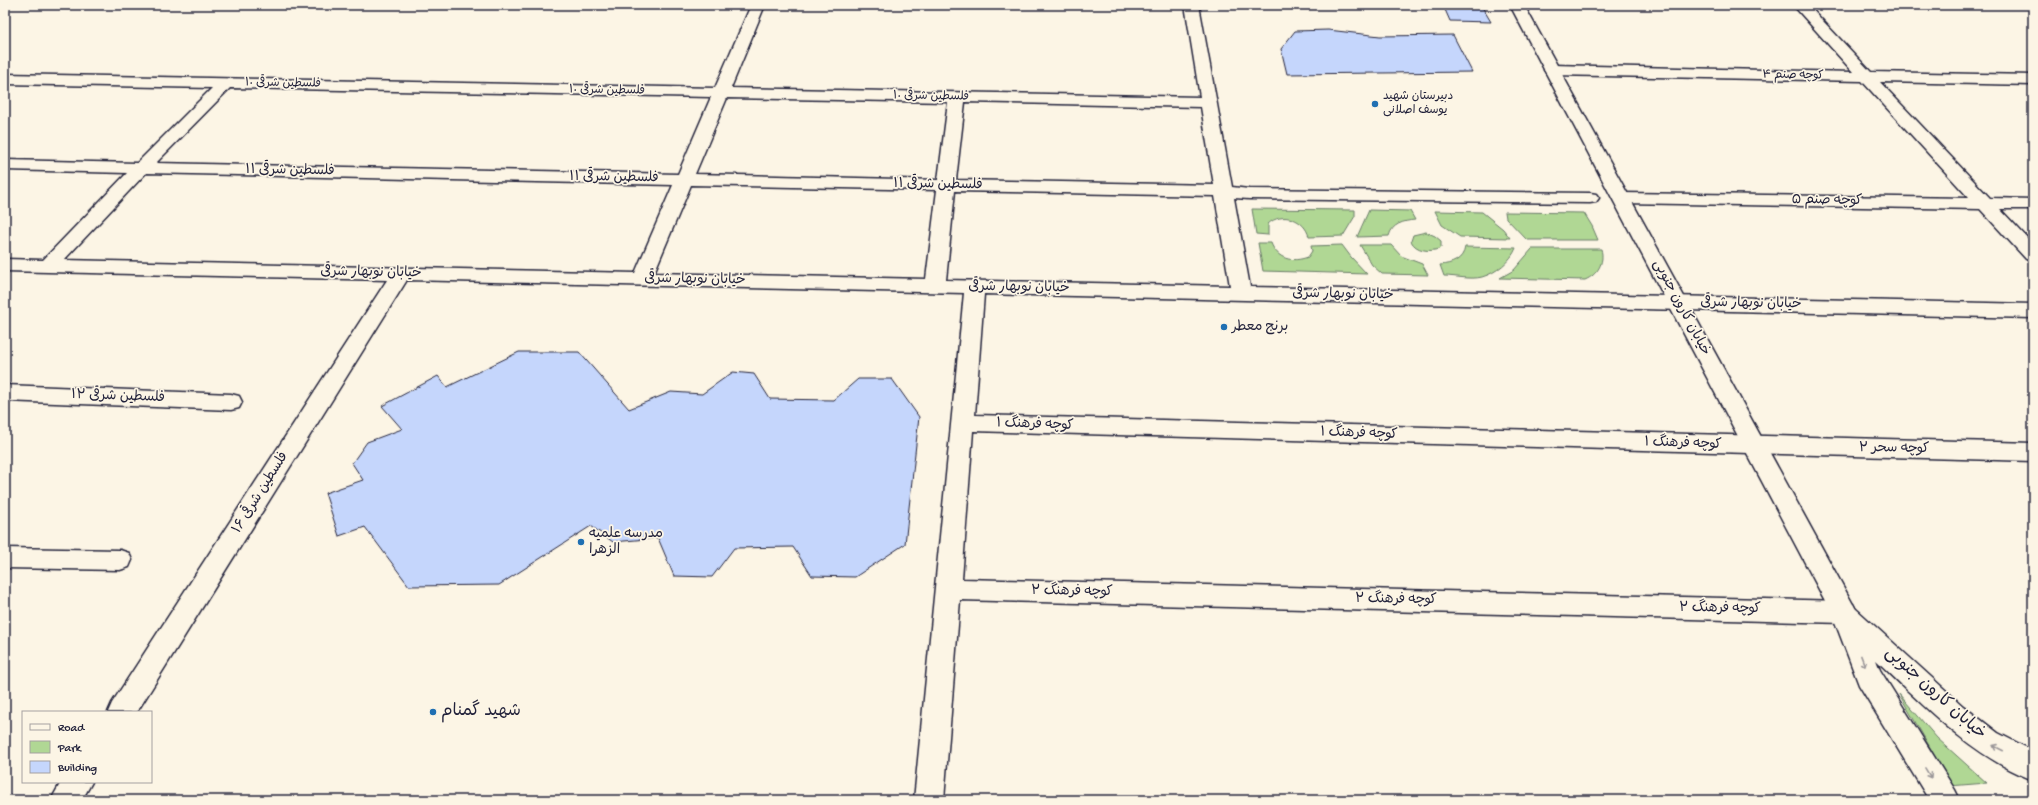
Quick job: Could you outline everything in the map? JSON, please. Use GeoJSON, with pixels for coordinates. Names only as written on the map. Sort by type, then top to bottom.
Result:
{"type":"FeatureCollection","features":[{"type":"Feature","properties":{"kind":"street"},"geometry":{"type":"LineString","coordinates":[[642,279],[758,5]]}},
{"type":"Feature","properties":{"kind":"street"},"geometry":{"type":"LineString","coordinates":[[1192,5],[1240,293]]}},
{"type":"Feature","properties":{"kind":"street","name":"خیابان کارون جنوبی"},"geometry":{"type":"LineString","coordinates":[[1517,5],[1844,612],[1869,676],[1945,800]]}},
{"type":"Feature","properties":{"kind":"street"},"geometry":{"type":"LineString","coordinates":[[1800,5],[2033,255]]}},
{"type":"Feature","properties":{"kind":"street","name":"کوچه صنم ۴"},"geometry":{"type":"LineString","coordinates":[[1552,70],[2033,80]]}},
{"type":"Feature","properties":{"kind":"street","name":"فلسطین شرقی ۱۰"},"geometry":{"type":"LineString","coordinates":[[5,79],[1209,102]]}},
{"type":"Feature","properties":{"kind":"street"},"geometry":{"type":"LineString","coordinates":[[48,266],[141,168],[226,83]]}},
{"type":"Feature","properties":{"kind":"street"},"geometry":{"type":"LineString","coordinates":[[934,286],[957,98]]}},
{"type":"Feature","properties":{"kind":"street","name":"فلسطین شرقی ۱۱"},"geometry":{"type":"LineString","coordinates":[[5,165],[1223,191],[1249,194],[1590,198]]}},
{"type":"Feature","properties":{"kind":"street","name":"کوچه صنم ۵"},"geometry":{"type":"LineString","coordinates":[[1622,198],[2033,204]]}},
{"type":"Feature","properties":{"kind":"street","name":"خیابان نوبهار شرقی"},"geometry":{"type":"LineString","coordinates":[[5,265],[2033,311]]}},
{"type":"Feature","properties":{"kind":"street","name":"فلسطین شرقی ۱۶"},"geometry":{"type":"LineString","coordinates":[[123,711],[401,274]]}},
{"type":"Feature","properties":{"kind":"street"},"geometry":{"type":"LineString","coordinates":[[929,800],[975,287]]}},
{"type":"Feature","properties":{"kind":"street","name":"فلسطین شرقی ۱۲"},"geometry":{"type":"LineString","coordinates":[[5,393],[231,402]]}},
{"type":"Feature","properties":{"kind":"street","name":"کوچه فرهنگ ۱"},"geometry":{"type":"LineString","coordinates":[[963,423],[1755,446]]}},
{"type":"Feature","properties":{"kind":"street","name":"کوچه سحر ۲"},"geometry":{"type":"LineString","coordinates":[[1755,446],[2033,452]]}},
{"type":"Feature","properties":{"kind":"street"},"geometry":{"type":"LineString","coordinates":[[5,558],[120,560]]}},
{"type":"Feature","properties":{"kind":"street","name":"کوچه فرهنگ ۲"},"geometry":{"type":"LineString","coordinates":[[948,589],[1844,612]]}},
{"type":"Feature","properties":{"kind":"street","name":"خیابان کارون جنوبی"},"geometry":{"type":"LineString","coordinates":[[1844,612],[1953,715],[1988,742],[2033,766]]}},
{"type":"Feature","properties":{"kind":"street"},"geometry":{"type":"LineString","coordinates":[[66,800],[77,783]]}},
{"type":"Feature","properties":{"kind":"green space"},"geometry":{"type":"Polygon","coordinates":[[[1252,209],[1355,210],[1355,216],[1343,236],[1309,237],[1303,226],[1292,219],[1286,218],[1274,220],[1268,224],[1268,235],[1256,234],[1252,209]]]}},
{"type":"Feature","properties":{"kind":"green space"},"geometry":{"type":"Polygon","coordinates":[[[1369,210],[1410,211],[1415,220],[1406,221],[1395,226],[1390,232],[1389,236],[1357,237],[1369,210]]]}},
{"type":"Feature","properties":{"kind":"green space"},"geometry":{"type":"Polygon","coordinates":[[[1435,211],[1482,212],[1503,229],[1510,238],[1460,237],[1442,225],[1435,211]]]}},
{"type":"Feature","properties":{"kind":"green space"},"geometry":{"type":"Polygon","coordinates":[[[1505,212],[1584,213],[1598,240],[1527,240],[1506,218],[1505,212]]]}},
{"type":"Feature","properties":{"kind":"green space"},"geometry":{"type":"Polygon","coordinates":[[[1426,232],[1435,236],[1441,241],[1441,247],[1439,249],[1423,250],[1419,249],[1413,244],[1411,241],[1413,235],[1426,232]]]}},
{"type":"Feature","properties":{"kind":"green space"},"geometry":{"type":"Polygon","coordinates":[[[1258,243],[1271,243],[1277,253],[1281,256],[1296,260],[1308,257],[1312,251],[1311,246],[1342,245],[1367,274],[1263,271],[1258,243]]]}},
{"type":"Feature","properties":{"kind":"green space"},"geometry":{"type":"Polygon","coordinates":[[[1360,245],[1391,245],[1401,256],[1422,264],[1428,275],[1382,274],[1372,265],[1360,245]]]}},
{"type":"Feature","properties":{"kind":"green space"},"geometry":{"type":"Polygon","coordinates":[[[1465,247],[1516,248],[1507,262],[1498,269],[1482,277],[1473,278],[1444,276],[1440,265],[1449,264],[1459,258],[1465,247]]]}},
{"type":"Feature","properties":{"kind":"green space"},"geometry":{"type":"Polygon","coordinates":[[[1532,249],[1601,249],[1602,259],[1596,272],[1585,280],[1500,278],[1514,270],[1532,249]]]}},
{"type":"Feature","properties":{"kind":"green space"},"geometry":{"type":"Polygon","coordinates":[[[1899,694],[1937,738],[1987,783],[1949,786],[1931,749],[1899,694]]]}},
{"type":"Feature","properties":{"kind":"building"},"geometry":{"type":"Polygon","coordinates":[[[1443,5],[1481,5],[1491,22],[1450,21],[1443,5]]]}},
{"type":"Feature","properties":{"kind":"building"},"geometry":{"type":"Polygon","coordinates":[[[1544,5],[1590,5],[1591,7],[1546,8],[1544,5]]]}},
{"type":"Feature","properties":{"kind":"building"},"geometry":{"type":"Polygon","coordinates":[[[1328,30],[1380,36],[1453,35],[1472,72],[1287,74],[1281,49],[1295,31],[1328,30]]]}},
{"type":"Feature","properties":{"kind":"building"},"geometry":{"type":"Polygon","coordinates":[[[519,352],[579,352],[629,409],[671,392],[702,394],[733,372],[754,374],[770,399],[834,400],[858,379],[892,379],[919,417],[905,544],[855,577],[812,576],[793,547],[734,548],[712,577],[674,576],[658,538],[613,542],[591,526],[499,585],[409,586],[365,527],[339,536],[325,493],[363,480],[352,463],[367,442],[402,429],[382,406],[438,376],[447,387],[519,352]]]}},
{"type":"Feature","properties":{"kind":"place","name":"دبیرستان شهید یوسف اصلانی"},"geometry":{"type":"Point","coordinates":[1375,104]}},
{"type":"Feature","properties":{"kind":"place","name":"برنج معطر"},"geometry":{"type":"Point","coordinates":[1224,327]}},
{"type":"Feature","properties":{"kind":"place","name":"مدرسه علمیه الزهرا"},"geometry":{"type":"Point","coordinates":[581,542]}},
{"type":"Feature","properties":{"kind":"place","name":"شهید گمنام"},"geometry":{"type":"Point","coordinates":[433,712]}}]}
